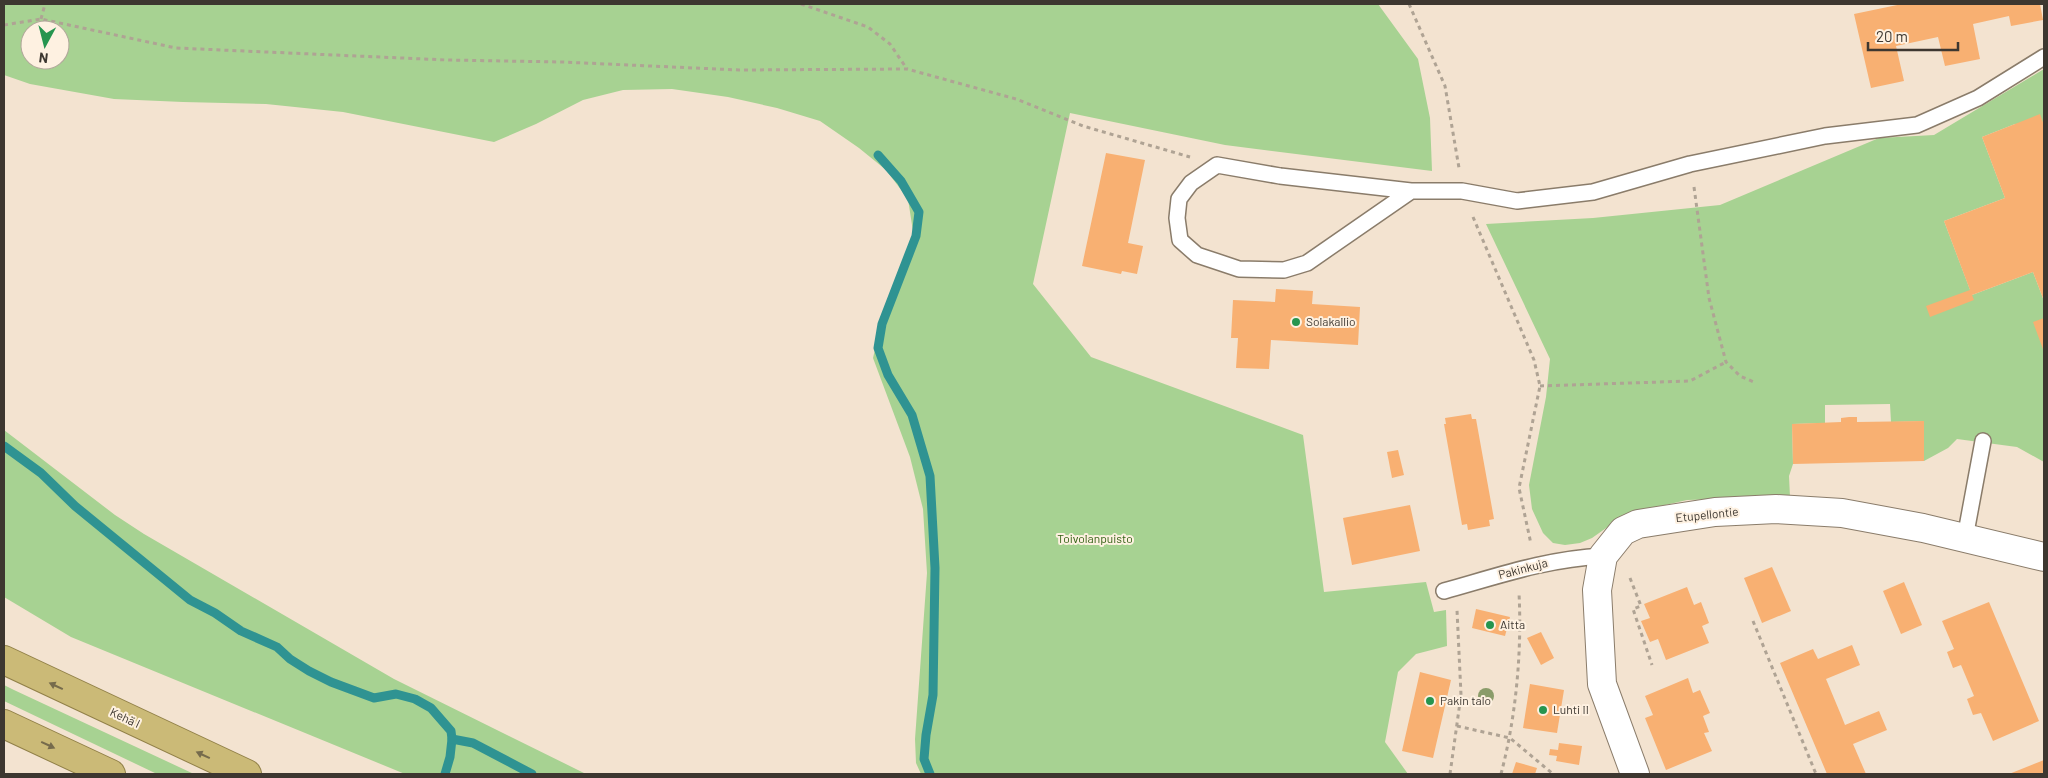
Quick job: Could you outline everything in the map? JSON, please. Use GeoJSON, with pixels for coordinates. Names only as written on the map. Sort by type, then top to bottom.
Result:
{"type":"FeatureCollection","features":[{"type":"Feature","properties":{"kind":"highway","name":"Kehä I"},"geometry":{"type":"LineString","coordinates":[[4,660],[247,774]]}},
{"type":"Feature","properties":{"kind":"highway"},"geometry":{"type":"LineString","coordinates":[[4,724],[111,774]]}},
{"type":"Feature","properties":{"kind":"street","name":"Etupellontie"},"geometry":{"type":"LineString","coordinates":[[1633,774],[1602,684],[1597,590],[1603,556],[1623,531],[1638,524],[1715,512],[1776,509],[1842,513],[1964,538],[2044,557]]}},
{"type":"Feature","properties":{"kind":"lane"},"geometry":{"type":"LineString","coordinates":[[1410,191],[1307,263],[1284,270],[1239,269],[1197,255],[1180,240],[1177,218],[1179,199],[1191,182],[1217,165],[1280,176],[1410,191],[1462,191],[1517,201],[1583,193],[1690,164],[1825,136],[1917,125],[1978,98],[2044,57]]}},
{"type":"Feature","properties":{"kind":"lane"},"geometry":{"type":"LineString","coordinates":[[1964,538],[1983,441]]}},
{"type":"Feature","properties":{"kind":"lane","name":"Pakinkuja"},"geometry":{"type":"LineString","coordinates":[[1444,591],[1536,565],[1572,558],[1603,556]]}},
{"type":"Feature","properties":{"kind":"path"},"geometry":{"type":"LineString","coordinates":[[41,19],[45,4]]}},
{"type":"Feature","properties":{"kind":"path"},"geometry":{"type":"LineString","coordinates":[[800,4],[868,28],[890,44],[907,69]]}},
{"type":"Feature","properties":{"kind":"path"},"geometry":{"type":"LineString","coordinates":[[1409,4],[1445,86],[1462,191],[1534,360],[1540,386],[1519,488],[1536,565]]}},
{"type":"Feature","properties":{"kind":"path"},"geometry":{"type":"LineString","coordinates":[[4,25],[41,19],[176,48],[739,70],[907,69],[1016,99],[1083,126],[1217,165]]}},
{"type":"Feature","properties":{"kind":"path"},"geometry":{"type":"LineString","coordinates":[[1690,164],[1709,298],[1726,362],[1740,376],[1756,383]]}},
{"type":"Feature","properties":{"kind":"path"},"geometry":{"type":"LineString","coordinates":[[1540,386],[1690,381],[1726,362]]}},
{"type":"Feature","properties":{"kind":"path"},"geometry":{"type":"LineString","coordinates":[[1501,774],[1510,738],[1521,624],[1518,570]]}},
{"type":"Feature","properties":{"kind":"path"},"geometry":{"type":"LineString","coordinates":[[1628,574],[1640,606],[1633,609],[1652,665]]}},
{"type":"Feature","properties":{"kind":"path"},"geometry":{"type":"LineString","coordinates":[[1450,774],[1461,695],[1457,631],[1459,587]]}},
{"type":"Feature","properties":{"kind":"path"},"geometry":{"type":"LineString","coordinates":[[1753,622],[1816,774]]}},
{"type":"Feature","properties":{"kind":"path"},"geometry":{"type":"LineString","coordinates":[[1457,726],[1510,738],[1553,774]]}},
{"type":"Feature","properties":{"kind":"green space","name":"Toivolanpuisto"},"geometry":{"type":"Polygon","coordinates":[[[4,4],[1378,4],[1418,59],[1430,118],[1432,171],[1225,145],[1070,113],[1033,284],[1091,357],[1303,435],[1324,592],[1426,582],[1434,612],[1446,610],[1447,646],[1416,654],[1398,672],[1385,742],[1408,774],[921,774],[916,763],[915,739],[927,573],[923,509],[910,457],[873,358],[881,324],[914,238],[908,199],[886,170],[859,148],[820,121],[777,108],[728,97],[672,89],[623,90],[583,100],[536,124],[494,142],[343,112],[266,104],[114,99],[30,84],[4,75],[4,4]]]}},
{"type":"Feature","properties":{"kind":"green space"},"geometry":{"type":"Polygon","coordinates":[[[2044,69],[2044,141],[2025,148],[2015,124],[1982,137],[2005,198],[1944,221],[1972,295],[2033,272],[2044,301],[2044,462],[2017,447],[1957,439],[1948,448],[1924,461],[1924,421],[1891,422],[1890,404],[1825,405],[1825,423],[1792,424],[1793,464],[1789,476],[1790,497],[1687,500],[1626,514],[1592,538],[1580,543],[1565,545],[1553,543],[1543,533],[1532,509],[1529,485],[1546,397],[1550,359],[1486,224],[1593,218],[1720,205],[1879,138],[1934,135],[2044,69]]]}},
{"type":"Feature","properties":{"kind":"green space"},"geometry":{"type":"Polygon","coordinates":[[[4,430],[115,515],[144,534],[394,679],[586,774],[405,774],[71,637],[4,597],[4,430]]]}},
{"type":"Feature","properties":{"kind":"green space"},"geometry":{"type":"Polygon","coordinates":[[[4,685],[194,774],[157,774],[4,701],[4,685]]]}},
{"type":"Feature","properties":{"kind":"building"},"geometry":{"type":"Polygon","coordinates":[[[1902,4],[2040,4],[2043,20],[2011,26],[2009,16],[1973,24],[1980,59],[1945,66],[1938,37],[1896,46],[1904,81],[1871,88],[1854,14],[1902,4]]]}},
{"type":"Feature","properties":{"kind":"building"},"geometry":{"type":"Polygon","coordinates":[[[2040,114],[2044,125],[2044,301],[2033,272],[1972,295],[1974,300],[1930,317],[1926,306],[1970,290],[1944,221],[2005,198],[1982,137],[2040,114]]]}},
{"type":"Feature","properties":{"kind":"building"},"geometry":{"type":"Polygon","coordinates":[[[1106,153],[1145,160],[1128,243],[1143,246],[1137,274],[1122,271],[1121,274],[1082,266],[1106,153]]]}},
{"type":"Feature","properties":{"kind":"building","name":"Solakallio"},"geometry":{"type":"Polygon","coordinates":[[[1276,289],[1313,291],[1312,304],[1360,307],[1358,345],[1271,340],[1269,369],[1236,368],[1238,338],[1231,338],[1233,300],[1275,302],[1276,289]]]}},
{"type":"Feature","properties":{"kind":"building"},"geometry":{"type":"Polygon","coordinates":[[[2044,318],[2044,352],[2033,322],[2044,318]]]}},
{"type":"Feature","properties":{"kind":"building"},"geometry":{"type":"Polygon","coordinates":[[[1471,414],[1472,419],[1476,419],[1494,519],[1489,520],[1490,526],[1468,530],[1467,524],[1462,525],[1444,424],[1446,424],[1445,418],[1471,414]]]}},
{"type":"Feature","properties":{"kind":"building"},"geometry":{"type":"Polygon","coordinates":[[[1857,417],[1857,422],[1924,421],[1924,461],[1793,464],[1792,424],[1841,422],[1841,418],[1857,417]]]}},
{"type":"Feature","properties":{"kind":"building"},"geometry":{"type":"Polygon","coordinates":[[[1398,450],[1404,475],[1392,478],[1387,452],[1398,450]]]}},
{"type":"Feature","properties":{"kind":"building"},"geometry":{"type":"Polygon","coordinates":[[[1410,505],[1420,551],[1352,565],[1343,518],[1410,505]]]}},
{"type":"Feature","properties":{"kind":"building"},"geometry":{"type":"Polygon","coordinates":[[[1772,567],[1791,611],[1762,623],[1744,578],[1772,567]]]}},
{"type":"Feature","properties":{"kind":"building"},"geometry":{"type":"Polygon","coordinates":[[[1904,582],[1922,625],[1901,634],[1883,591],[1904,582]]]}},
{"type":"Feature","properties":{"kind":"building"},"geometry":{"type":"Polygon","coordinates":[[[1687,587],[1694,605],[1701,602],[1709,623],[1702,626],[1709,643],[1666,660],[1658,639],[1650,642],[1641,621],[1650,618],[1644,604],[1687,587]]]}},
{"type":"Feature","properties":{"kind":"building"},"geometry":{"type":"Polygon","coordinates":[[[1989,602],[2039,721],[1993,741],[1981,713],[1973,715],[1967,699],[1974,696],[1961,665],[1953,668],[1947,652],[1954,649],[1942,621],[1989,602]]]}},
{"type":"Feature","properties":{"kind":"building","name":"Aitta"},"geometry":{"type":"Polygon","coordinates":[[[1476,609],[1510,617],[1505,636],[1472,628],[1476,609]]]}},
{"type":"Feature","properties":{"kind":"building"},"geometry":{"type":"Polygon","coordinates":[[[1541,632],[1554,658],[1541,665],[1527,638],[1541,632]]]}},
{"type":"Feature","properties":{"kind":"building"},"geometry":{"type":"Polygon","coordinates":[[[1852,645],[1860,665],[1826,679],[1845,725],[1879,711],[1887,730],[1853,744],[1866,774],[1827,774],[1780,663],[1813,649],[1818,659],[1852,645]]]}},
{"type":"Feature","properties":{"kind":"building","name":"Pakin talo"},"geometry":{"type":"Polygon","coordinates":[[[1420,672],[1451,680],[1433,758],[1402,751],[1420,672]]]}},
{"type":"Feature","properties":{"kind":"building"},"geometry":{"type":"Polygon","coordinates":[[[1688,678],[1693,693],[1700,690],[1710,713],[1703,716],[1709,732],[1704,733],[1712,751],[1666,770],[1645,718],[1653,715],[1645,696],[1688,678]]]}},
{"type":"Feature","properties":{"kind":"building","name":"Luhti II"},"geometry":{"type":"Polygon","coordinates":[[[1530,684],[1564,690],[1557,733],[1523,728],[1530,684]]]}},
{"type":"Feature","properties":{"kind":"building"},"geometry":{"type":"Polygon","coordinates":[[[1559,743],[1582,746],[1579,765],[1556,761],[1557,756],[1549,755],[1550,749],[1558,750],[1559,743]]]}},
{"type":"Feature","properties":{"kind":"building"},"geometry":{"type":"Polygon","coordinates":[[[2044,760],[2044,774],[2009,774],[2044,760]]]}},
{"type":"Feature","properties":{"kind":"building"},"geometry":{"type":"Polygon","coordinates":[[[1516,762],[1537,768],[1535,774],[1512,774],[1516,762]]]}},
{"type":"Feature","properties":{"kind":"waterway"},"geometry":{"type":"LineString","coordinates":[[878,155],[901,181],[919,212],[916,236],[882,324],[878,348],[888,375],[912,415],[930,476],[935,568],[933,695],[924,759],[930,774]]}},
{"type":"Feature","properties":{"kind":"waterway"},"geometry":{"type":"LineString","coordinates":[[4,446],[41,473],[75,506],[190,600],[215,613],[241,631],[277,647],[290,659],[331,682],[374,698],[396,694],[415,699],[431,708],[451,731],[450,757],[445,774]]}},
{"type":"Feature","properties":{"kind":"waterway"},"geometry":{"type":"LineString","coordinates":[[452,739],[473,743],[532,774]]}},
{"type":"Feature","properties":{"kind":"place","name":"Solakallio"},"geometry":{"type":"Point","coordinates":[1296,322]}},
{"type":"Feature","properties":{"kind":"place","name":"Aitta"},"geometry":{"type":"Point","coordinates":[1490,625]}},
{"type":"Feature","properties":{"kind":"place","name":"Pakin talo"},"geometry":{"type":"Point","coordinates":[1430,701]}},
{"type":"Feature","properties":{"kind":"place","name":"Luhti II"},"geometry":{"type":"Point","coordinates":[1543,710]}}]}
